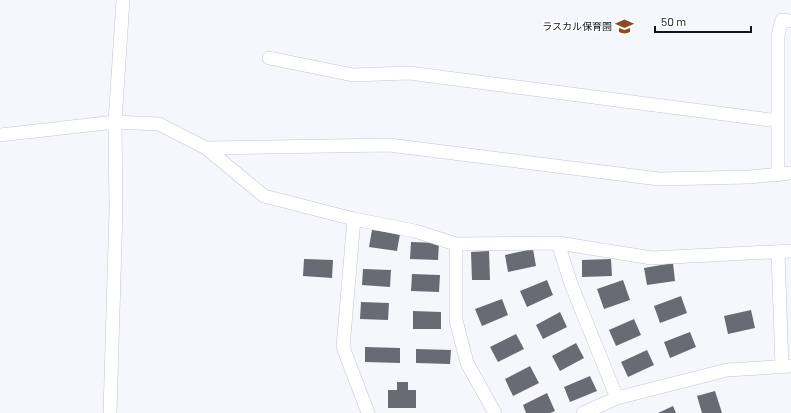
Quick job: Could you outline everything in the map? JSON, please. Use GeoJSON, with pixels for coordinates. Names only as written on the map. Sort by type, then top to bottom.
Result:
{"type":"FeatureCollection","features":[{"type":"Feature","properties":{"kind":"street"},"geometry":{"type":"LineString","coordinates":[[110,413],[116,209],[115,122],[123,0]]}},
{"type":"Feature","properties":{"kind":"street"},"geometry":{"type":"LineString","coordinates":[[206,148],[389,145],[659,179],[785,174],[778,121],[778,35],[782,20],[791,21]]}},
{"type":"Feature","properties":{"kind":"street"},"geometry":{"type":"LineString","coordinates":[[269,58],[353,75],[409,73],[778,121]]}},
{"type":"Feature","properties":{"kind":"street"},"geometry":{"type":"LineString","coordinates":[[0,135],[115,122],[159,124],[206,148],[264,196],[354,219],[415,231],[456,244],[558,243],[652,258],[791,251]]}},
{"type":"Feature","properties":{"kind":"street"},"geometry":{"type":"LineString","coordinates":[[354,219],[343,347],[368,413]]}},
{"type":"Feature","properties":{"kind":"street"},"geometry":{"type":"LineString","coordinates":[[558,243],[571,284],[617,398]]}},
{"type":"Feature","properties":{"kind":"street"},"geometry":{"type":"LineString","coordinates":[[456,244],[456,320],[467,363],[495,413]]}},
{"type":"Feature","properties":{"kind":"street"},"geometry":{"type":"LineString","coordinates":[[583,413],[617,398],[728,370],[787,367],[778,252]]}},
{"type":"Feature","properties":{"kind":"building"},"geometry":{"type":"Polygon","coordinates":[[[372,230],[400,234],[397,251],[369,247],[372,230]]]}},
{"type":"Feature","properties":{"kind":"building"},"geometry":{"type":"Polygon","coordinates":[[[411,242],[439,243],[438,260],[410,259],[411,242]]]}},
{"type":"Feature","properties":{"kind":"building"},"geometry":{"type":"Polygon","coordinates":[[[533,249],[536,266],[508,272],[505,255],[533,249]]]}},
{"type":"Feature","properties":{"kind":"building"},"geometry":{"type":"Polygon","coordinates":[[[489,251],[490,280],[472,280],[471,252],[489,251]]]}},
{"type":"Feature","properties":{"kind":"building"},"geometry":{"type":"Polygon","coordinates":[[[304,259],[333,260],[332,278],[303,276],[304,259]]]}},
{"type":"Feature","properties":{"kind":"building"},"geometry":{"type":"Polygon","coordinates":[[[611,259],[612,276],[582,277],[582,260],[611,259]]]}},
{"type":"Feature","properties":{"kind":"building"},"geometry":{"type":"Polygon","coordinates":[[[673,263],[675,281],[647,285],[644,268],[673,263]]]}},
{"type":"Feature","properties":{"kind":"building"},"geometry":{"type":"Polygon","coordinates":[[[363,269],[391,270],[390,287],[362,285],[363,269]]]}},
{"type":"Feature","properties":{"kind":"building"},"geometry":{"type":"Polygon","coordinates":[[[412,274],[440,275],[439,292],[411,291],[412,274]]]}},
{"type":"Feature","properties":{"kind":"building"},"geometry":{"type":"Polygon","coordinates":[[[547,280],[553,295],[527,307],[520,291],[547,280]]]}},
{"type":"Feature","properties":{"kind":"building"},"geometry":{"type":"Polygon","coordinates":[[[623,280],[630,300],[604,309],[597,289],[623,280]]]}},
{"type":"Feature","properties":{"kind":"building"},"geometry":{"type":"Polygon","coordinates":[[[681,296],[687,313],[660,323],[654,306],[681,296]]]}},
{"type":"Feature","properties":{"kind":"building"},"geometry":{"type":"Polygon","coordinates":[[[502,299],[508,315],[482,326],[475,309],[502,299]]]}},
{"type":"Feature","properties":{"kind":"building"},"geometry":{"type":"Polygon","coordinates":[[[361,302],[389,303],[388,320],[360,319],[361,302]]]}},
{"type":"Feature","properties":{"kind":"building"},"geometry":{"type":"Polygon","coordinates":[[[751,310],[755,328],[728,334],[724,316],[751,310]]]}},
{"type":"Feature","properties":{"kind":"building"},"geometry":{"type":"Polygon","coordinates":[[[413,311],[441,312],[441,329],[413,329],[413,311]]]}},
{"type":"Feature","properties":{"kind":"building"},"geometry":{"type":"Polygon","coordinates":[[[560,312],[567,327],[543,339],[536,325],[560,312]]]}},
{"type":"Feature","properties":{"kind":"building"},"geometry":{"type":"Polygon","coordinates":[[[634,319],[641,335],[616,346],[609,330],[634,319]]]}},
{"type":"Feature","properties":{"kind":"building"},"geometry":{"type":"Polygon","coordinates":[[[690,332],[696,347],[670,358],[664,342],[690,332]]]}},
{"type":"Feature","properties":{"kind":"building"},"geometry":{"type":"Polygon","coordinates":[[[516,334],[524,349],[498,362],[490,347],[516,334]]]}},
{"type":"Feature","properties":{"kind":"building"},"geometry":{"type":"Polygon","coordinates":[[[576,343],[584,358],[560,371],[552,356],[576,343]]]}},
{"type":"Feature","properties":{"kind":"building"},"geometry":{"type":"Polygon","coordinates":[[[365,347],[400,348],[400,363],[365,362],[365,347]]]}},
{"type":"Feature","properties":{"kind":"building"},"geometry":{"type":"Polygon","coordinates":[[[416,349],[451,350],[450,364],[416,363],[416,349]]]}},
{"type":"Feature","properties":{"kind":"building"},"geometry":{"type":"Polygon","coordinates":[[[647,350],[654,365],[628,377],[621,362],[647,350]]]}},
{"type":"Feature","properties":{"kind":"building"},"geometry":{"type":"Polygon","coordinates":[[[530,366],[539,383],[513,396],[505,379],[530,366]]]}},
{"type":"Feature","properties":{"kind":"building"},"geometry":{"type":"Polygon","coordinates":[[[590,376],[597,391],[570,402],[564,387],[590,376]]]}},
{"type":"Feature","properties":{"kind":"building"},"geometry":{"type":"Polygon","coordinates":[[[397,382],[408,382],[408,390],[416,390],[416,408],[388,408],[388,390],[397,390],[397,382]]]}},
{"type":"Feature","properties":{"kind":"building"},"geometry":{"type":"Polygon","coordinates":[[[715,391],[722,413],[702,413],[697,396],[715,391]]]}},
{"type":"Feature","properties":{"kind":"building"},"geometry":{"type":"Polygon","coordinates":[[[547,393],[555,411],[550,413],[526,413],[523,405],[547,393]]]}},
{"type":"Feature","properties":{"kind":"building"},"geometry":{"type":"Polygon","coordinates":[[[673,406],[676,413],[658,413],[673,406]]]}},
{"type":"Feature","properties":{"kind":"place","name":"ラスカル保育園"},"geometry":{"type":"Point","coordinates":[625,26]}}]}
